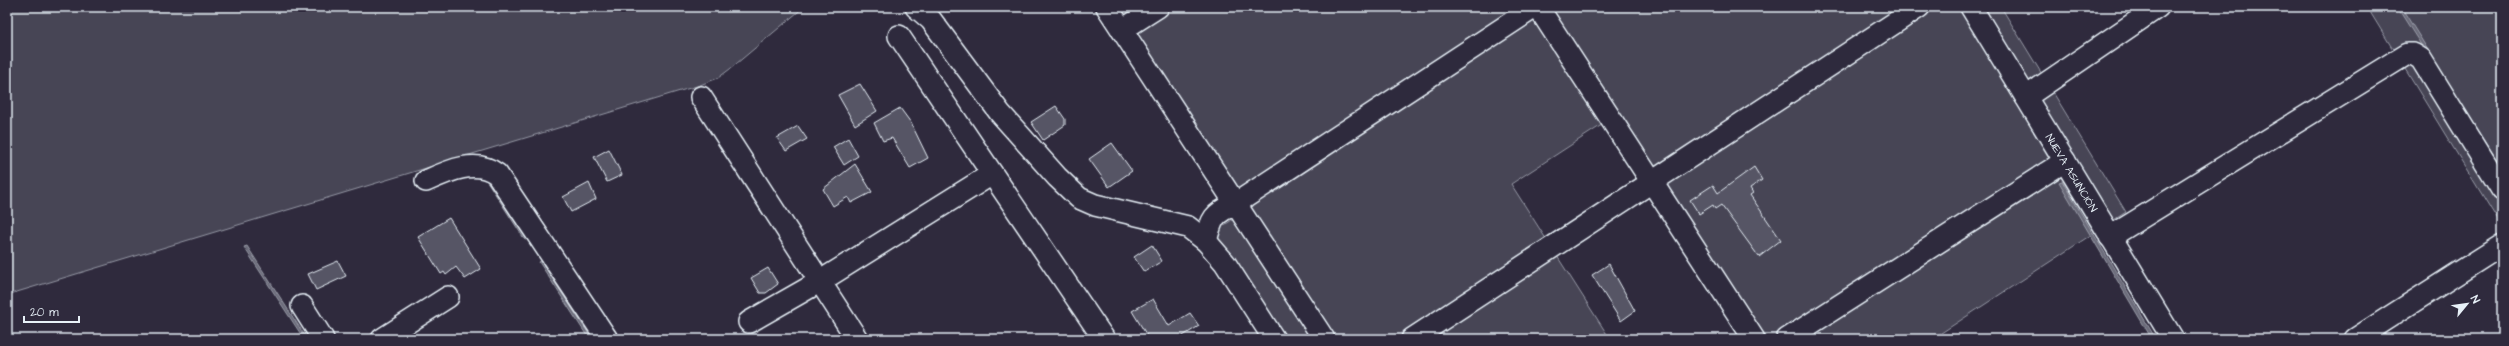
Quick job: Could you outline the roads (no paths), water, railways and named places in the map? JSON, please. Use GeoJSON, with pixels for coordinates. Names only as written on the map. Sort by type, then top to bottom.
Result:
{"type":"FeatureCollection","features":[{"type":"Feature","properties":{"kind":"street"},"geometry":{"type":"LineString","coordinates":[[916,7],[931,20],[1000,113],[1057,178],[1079,198],[1095,205],[1188,227],[1206,241],[1225,263],[1274,339]]}},
{"type":"Feature","properties":{"kind":"street"},"geometry":{"type":"LineString","coordinates":[[1107,7],[1324,339]]}},
{"type":"Feature","properties":{"kind":"street"},"geometry":{"type":"LineString","coordinates":[[1122,30],[1158,7]]}},
{"type":"Feature","properties":{"kind":"street"},"geometry":{"type":"LineString","coordinates":[[1206,241],[1211,220],[1220,211],[1236,204],[1537,7],[1754,339]]}},
{"type":"Feature","properties":{"kind":"street"},"geometry":{"type":"LineString","coordinates":[[1412,339],[1919,7]]}},
{"type":"Feature","properties":{"kind":"street","name":"NUEVA ASUNCIÓN"},"geometry":{"type":"LineString","coordinates":[[1971,7],[2172,339]]}},
{"type":"Feature","properties":{"kind":"street"},"geometry":{"type":"LineString","coordinates":[[2026,96],[2158,7]]}},
{"type":"Feature","properties":{"kind":"street"},"geometry":{"type":"LineString","coordinates":[[899,36],[1104,339]]}},
{"type":"Feature","properties":{"kind":"street"},"geometry":{"type":"LineString","coordinates":[[2110,237],[2407,54],[2413,54],[2421,59],[2502,190]]}},
{"type":"Feature","properties":{"kind":"street"},"geometry":{"type":"LineString","coordinates":[[701,97],[857,339]]}},
{"type":"Feature","properties":{"kind":"street"},"geometry":{"type":"LineString","coordinates":[[1786,339],[2065,161]]}},
{"type":"Feature","properties":{"kind":"street"},"geometry":{"type":"LineString","coordinates":[[426,180],[455,168],[482,167],[490,169],[497,174],[607,339]]}},
{"type":"Feature","properties":{"kind":"street"},"geometry":{"type":"LineString","coordinates":[[749,322],[819,282],[992,174]]}},
{"type":"Feature","properties":{"kind":"street"},"geometry":{"type":"LineString","coordinates":[[2355,339],[2502,244]]}},
{"type":"Feature","properties":{"kind":"street"},"geometry":{"type":"LineString","coordinates":[[382,339],[448,297]]}},
{"type":"Feature","properties":{"kind":"street"},"geometry":{"type":"LineString","coordinates":[[302,306],[323,339]]}},
{"type":"Feature","properties":{"kind":"water"},"geometry":{"type":"Polygon","coordinates":[[[2397,7],[2401,7],[2502,168],[2502,172],[2397,7]]]}},
{"type":"Feature","properties":{"kind":"water"},"geometry":{"type":"Polygon","coordinates":[[[486,174],[528,239],[525,240],[483,175],[486,174]]]}},
{"type":"Feature","properties":{"kind":"water"},"geometry":{"type":"Polygon","coordinates":[[[2062,181],[2153,334],[2149,334],[2059,182],[2062,181]]]}},
{"type":"Feature","properties":{"kind":"water"},"geometry":{"type":"Polygon","coordinates":[[[247,246],[307,339],[304,339],[244,247],[247,246]]]}},
{"type":"Feature","properties":{"kind":"water"},"geometry":{"type":"Polygon","coordinates":[[[541,261],[592,339],[589,339],[539,262],[541,261]]]}}]}
